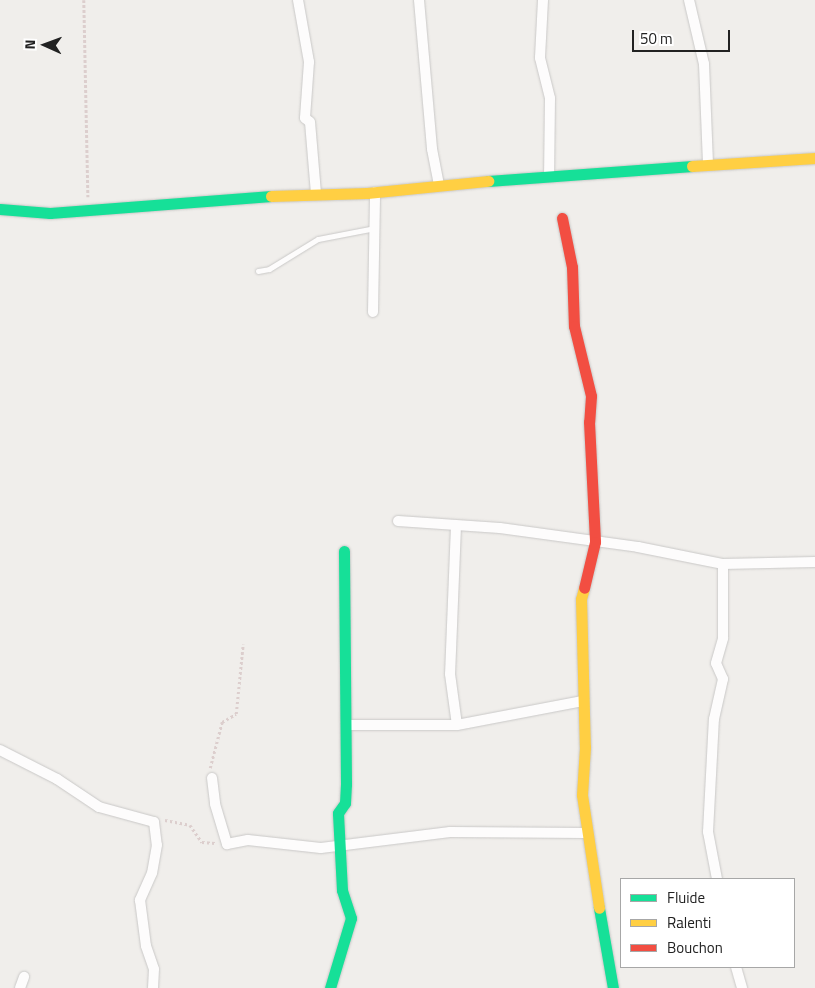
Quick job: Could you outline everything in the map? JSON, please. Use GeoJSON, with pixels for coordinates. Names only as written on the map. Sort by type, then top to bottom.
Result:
{"type":"FeatureCollection","features":[{"type":"Feature","properties":{"kind":"street"},"geometry":{"type":"LineString","coordinates":[[298,0],[309,62],[305,118],[310,122],[316,193]]}},
{"type":"Feature","properties":{"kind":"street"},"geometry":{"type":"LineString","coordinates":[[419,0],[432,149],[439,185]]}},
{"type":"Feature","properties":{"kind":"street"},"geometry":{"type":"LineString","coordinates":[[543,0],[540,58],[550,98],[549,175]]}},
{"type":"Feature","properties":{"kind":"street"},"geometry":{"type":"LineString","coordinates":[[689,0],[704,64],[708,163]]}},
{"type":"Feature","properties":{"kind":"street"},"geometry":{"type":"LineString","coordinates":[[0,209],[50,213],[87,211],[316,193],[376,192],[549,175],[708,163],[815,158]]}},
{"type":"Feature","properties":{"kind":"street"},"geometry":{"type":"LineString","coordinates":[[373,312],[376,192]]}},
{"type":"Feature","properties":{"kind":"street"},"geometry":{"type":"LineString","coordinates":[[562,218],[572,268],[574,326],[591,396],[589,422],[595,542],[581,599],[582,796],[586,833],[613,988]]}},
{"type":"Feature","properties":{"kind":"street"},"geometry":{"type":"LineString","coordinates":[[398,521],[500,528],[723,564],[815,562]]}},
{"type":"Feature","properties":{"kind":"street"},"geometry":{"type":"LineString","coordinates":[[456,526],[450,674],[457,725]]}},
{"type":"Feature","properties":{"kind":"street"},"geometry":{"type":"LineString","coordinates":[[330,988],[351,918],[342,890],[338,845],[338,813],[345,803],[346,784],[344,551]]}},
{"type":"Feature","properties":{"kind":"street"},"geometry":{"type":"LineString","coordinates":[[717,878],[708,832],[714,719],[723,679],[716,663],[723,638],[723,564]]}},
{"type":"Feature","properties":{"kind":"street"},"geometry":{"type":"LineString","coordinates":[[346,725],[457,725],[583,701]]}},
{"type":"Feature","properties":{"kind":"street"},"geometry":{"type":"LineString","coordinates":[[0,750],[57,780],[99,807],[154,822],[156,845],[152,874],[140,900],[146,946],[154,969],[153,988]]}},
{"type":"Feature","properties":{"kind":"street"},"geometry":{"type":"LineString","coordinates":[[212,778],[214,804],[228,844],[248,840],[321,848],[450,832],[586,833]]}},
{"type":"Feature","properties":{"kind":"street"},"geometry":{"type":"LineString","coordinates":[[736,968],[742,988]]}},
{"type":"Feature","properties":{"kind":"street"},"geometry":{"type":"LineString","coordinates":[[20,988],[24,977]]}},
{"type":"Feature","properties":{"kind":"lane"},"geometry":{"type":"LineString","coordinates":[[258,271],[269,269],[318,239],[375,228]]}},
{"type":"Feature","properties":{"kind":"path"},"geometry":{"type":"LineString","coordinates":[[84,0],[84,125],[89,181],[87,211]]}},
{"type":"Feature","properties":{"kind":"path"},"geometry":{"type":"LineString","coordinates":[[212,778],[209,771],[217,735],[222,722],[236,714],[242,644]]}},
{"type":"Feature","properties":{"kind":"path"},"geometry":{"type":"LineString","coordinates":[[154,822],[163,820],[190,825],[202,842],[228,844]]}},
{"type":"Feature","properties":{"kind":"traffic: fast"},"geometry":{"type":"LineString","coordinates":[[488,181],[692,166]]}},
{"type":"Feature","properties":{"kind":"traffic: fast"},"geometry":{"type":"LineString","coordinates":[[0,209],[50,213],[271,196]]}},
{"type":"Feature","properties":{"kind":"traffic: fast"},"geometry":{"type":"LineString","coordinates":[[330,988],[351,918],[342,890],[338,813],[345,803],[346,784],[344,551]]}},
{"type":"Feature","properties":{"kind":"traffic: fast"},"geometry":{"type":"LineString","coordinates":[[599,908],[613,988]]}},
{"type":"Feature","properties":{"kind":"traffic: slow"},"geometry":{"type":"LineString","coordinates":[[692,166],[815,158]]}},
{"type":"Feature","properties":{"kind":"traffic: slow"},"geometry":{"type":"LineString","coordinates":[[271,196],[367,193],[488,181]]}},
{"type":"Feature","properties":{"kind":"traffic: slow"},"geometry":{"type":"LineString","coordinates":[[584,588],[581,599],[585,747],[582,795],[599,908]]}},
{"type":"Feature","properties":{"kind":"traffic: jam"},"geometry":{"type":"LineString","coordinates":[[562,218],[572,267],[574,326],[591,396],[589,422],[595,542],[584,588]]}}]}
